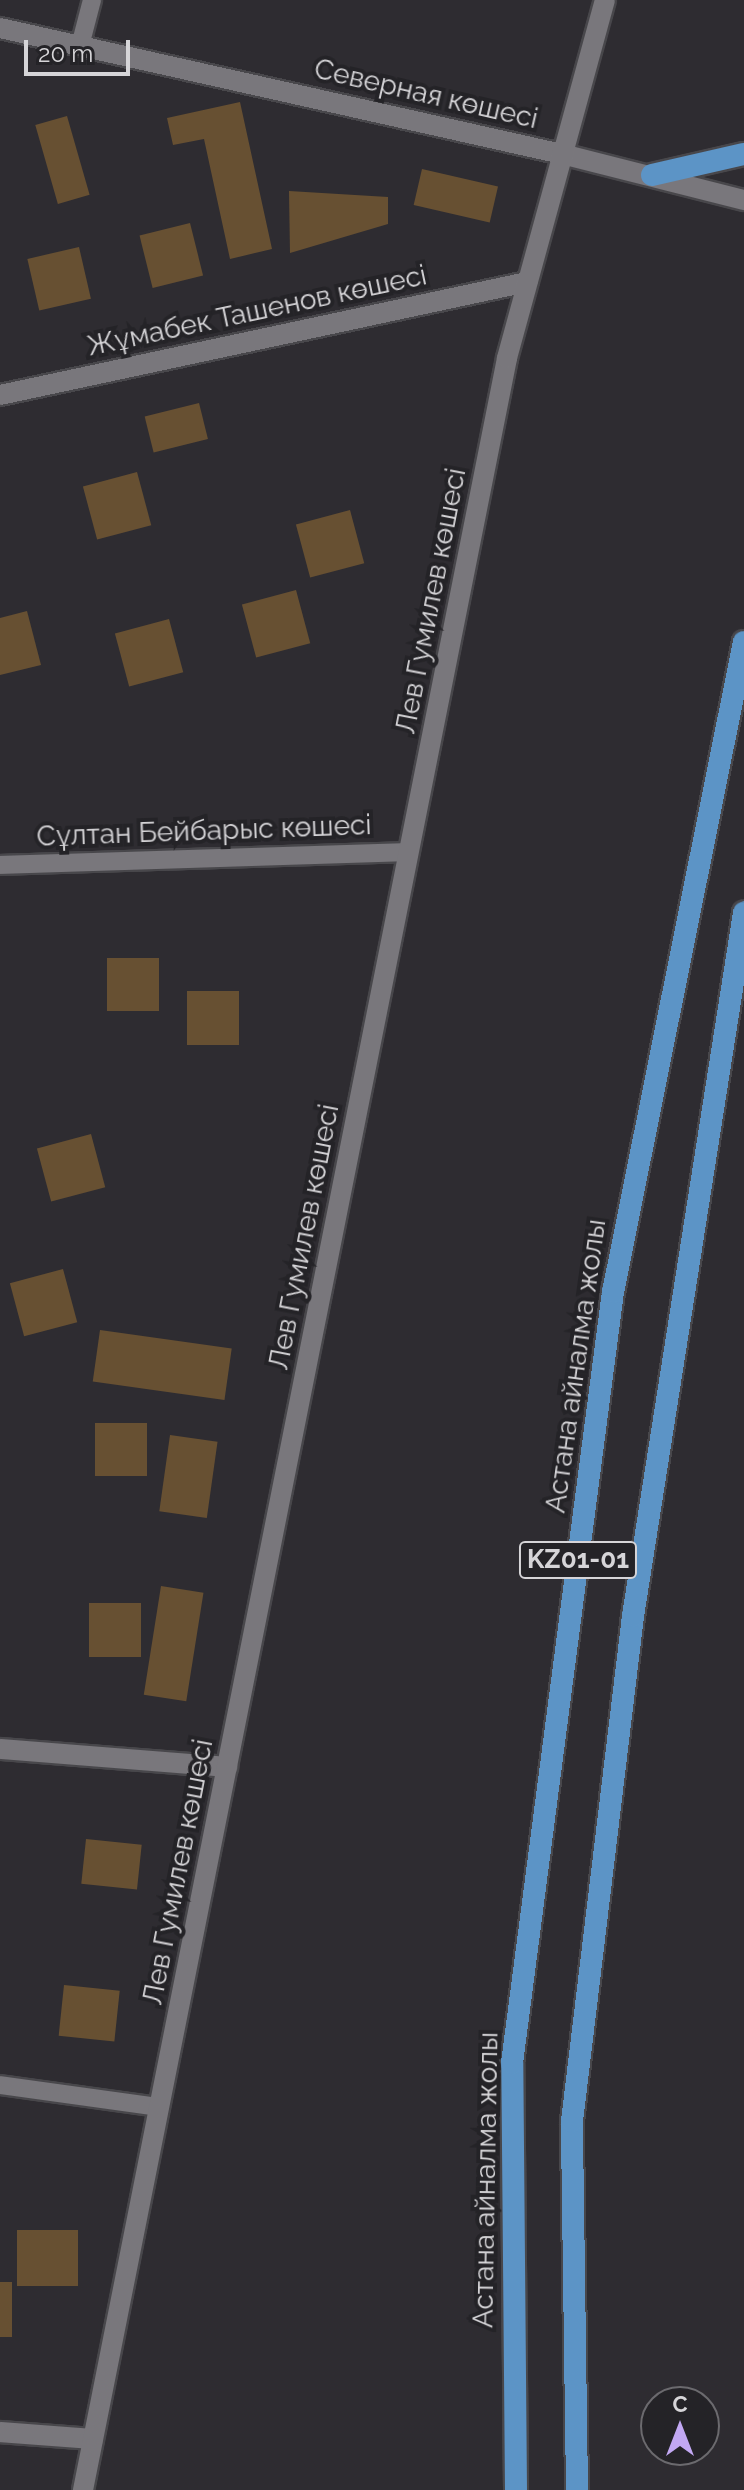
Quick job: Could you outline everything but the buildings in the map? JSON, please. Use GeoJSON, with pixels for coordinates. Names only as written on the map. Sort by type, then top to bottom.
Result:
{"type":"FeatureCollection","features":[{"type":"Feature","properties":{"kind":"highway"},"geometry":{"type":"LineString","coordinates":[[652,175],[744,154]]}},
{"type":"Feature","properties":{"kind":"highway","name":"Астана айналма жолы"},"geometry":{"type":"LineString","coordinates":[[516,2490],[512,2063],[613,1292],[744,642]]}},
{"type":"Feature","properties":{"kind":"highway","name":"KZ01-01"},"geometry":{"type":"LineString","coordinates":[[577,2490],[572,2121],[633,1616],[744,913]]}},
{"type":"Feature","properties":{"kind":"street","name":"Лев Гумилев көшесі"},"geometry":{"type":"LineString","coordinates":[[83,2490],[409,852],[527,282],[605,0]]}},
{"type":"Feature","properties":{"kind":"street","name":"Северная көшесі"},"geometry":{"type":"LineString","coordinates":[[0,28],[562,154],[744,200]]}},
{"type":"Feature","properties":{"kind":"street","name":"Жұмабек Ташенов көшесі"},"geometry":{"type":"LineString","coordinates":[[0,395],[527,282]]}},
{"type":"Feature","properties":{"kind":"street"},"geometry":{"type":"LineString","coordinates":[[0,1749],[227,1767]]}},
{"type":"Feature","properties":{"kind":"street"},"geometry":{"type":"LineString","coordinates":[[0,2432],[93,2439]]}},
{"type":"Feature","properties":{"kind":"lane"},"geometry":{"type":"LineString","coordinates":[[80,46],[92,0]]}},
{"type":"Feature","properties":{"kind":"lane","name":"Сұлтан Бейбарыс көшесі"},"geometry":{"type":"LineString","coordinates":[[0,865],[409,852]]}},
{"type":"Feature","properties":{"kind":"lane"},"geometry":{"type":"LineString","coordinates":[[0,2085],[159,2107]]}}]}
